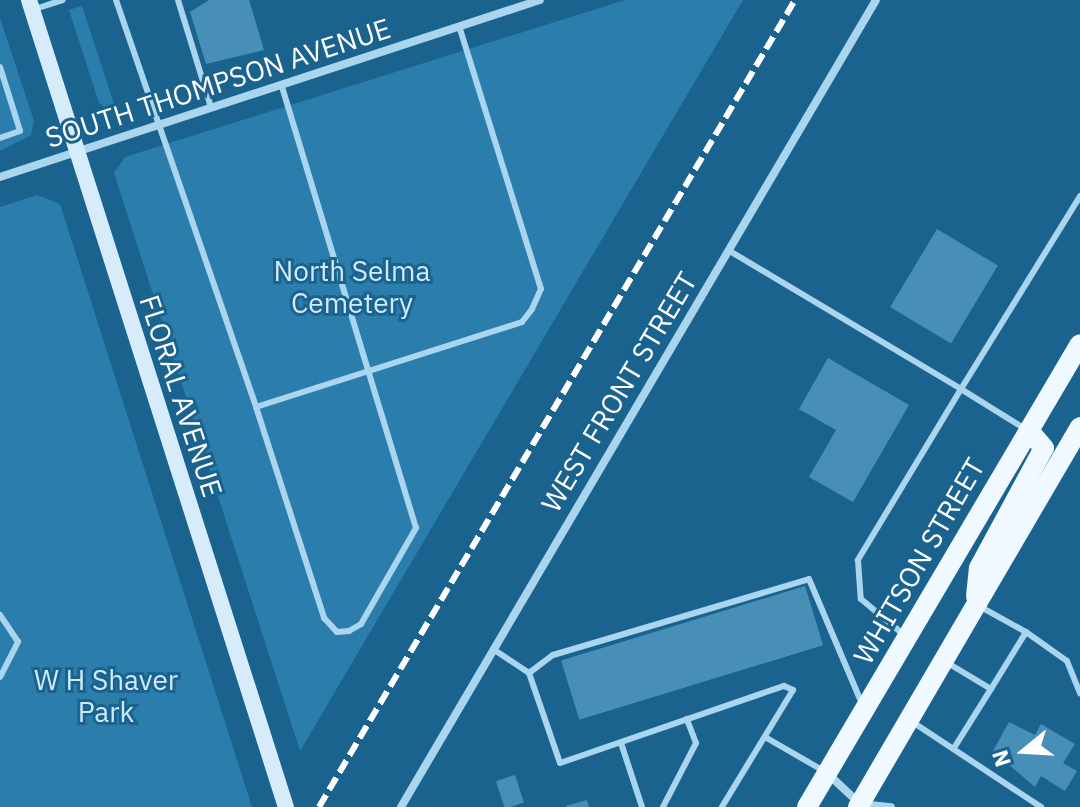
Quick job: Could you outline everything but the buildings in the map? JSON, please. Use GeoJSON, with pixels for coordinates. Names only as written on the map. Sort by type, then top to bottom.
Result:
{"type":"FeatureCollection","features":[{"type":"Feature","properties":{"kind":"main road","name":"FLORAL AVENUE"},"geometry":{"type":"LineString","coordinates":[[30,5],[286,807]]}},
{"type":"Feature","properties":{"kind":"main road","name":"WHITSON STREET"},"geometry":{"type":"LineString","coordinates":[[807,807],[1080,344]]}},
{"type":"Feature","properties":{"kind":"main road"},"geometry":{"type":"LineString","coordinates":[[975,604],[979,568],[1044,448],[1029,431]]}},
{"type":"Feature","properties":{"kind":"main road"},"geometry":{"type":"LineString","coordinates":[[860,806],[975,604],[1077,439]]}},
{"type":"Feature","properties":{"kind":"street","name":"SOUTH THOMPSON AVENUE"},"geometry":{"type":"LineString","coordinates":[[0,177],[460,29],[540,0]]}},
{"type":"Feature","properties":{"kind":"street","name":"WEST FRONT STREET"},"geometry":{"type":"LineString","coordinates":[[401,807],[876,0]]}},
{"type":"Feature","properties":{"kind":"street"},"geometry":{"type":"LineString","coordinates":[[827,773],[860,806],[891,807]]}},
{"type":"Feature","properties":{"kind":"lane"},"geometry":{"type":"LineString","coordinates":[[30,5],[63,0]]}},
{"type":"Feature","properties":{"kind":"lane"},"geometry":{"type":"LineString","coordinates":[[116,0],[155,125],[177,163],[324,618],[337,632],[349,631],[361,624],[416,528],[281,85]]}},
{"type":"Feature","properties":{"kind":"lane"},"geometry":{"type":"LineString","coordinates":[[178,0],[211,107]]}},
{"type":"Feature","properties":{"kind":"lane"},"geometry":{"type":"LineString","coordinates":[[256,407],[522,322],[541,289],[460,29]]}},
{"type":"Feature","properties":{"kind":"lane"},"geometry":{"type":"LineString","coordinates":[[0,67],[20,131],[0,138]]}},
{"type":"Feature","properties":{"kind":"lane"},"geometry":{"type":"LineString","coordinates":[[907,637],[861,599],[855,570],[961,389],[1080,196]]}},
{"type":"Feature","properties":{"kind":"lane"},"geometry":{"type":"LineString","coordinates":[[728,250],[1029,431]]}},
{"type":"Feature","properties":{"kind":"lane"},"geometry":{"type":"LineString","coordinates":[[529,673],[553,655],[809,579],[864,710]]}},
{"type":"Feature","properties":{"kind":"lane"},"geometry":{"type":"LineString","coordinates":[[975,604],[1026,632],[1067,661],[1080,693]]}},
{"type":"Feature","properties":{"kind":"lane"},"geometry":{"type":"LineString","coordinates":[[0,615],[18,642],[0,677]]}},
{"type":"Feature","properties":{"kind":"lane"},"geometry":{"type":"LineString","coordinates":[[954,748],[1026,632]]}},
{"type":"Feature","properties":{"kind":"lane"},"geometry":{"type":"LineString","coordinates":[[493,649],[529,673],[560,763],[784,686],[793,690],[722,807]]}},
{"type":"Feature","properties":{"kind":"lane"},"geometry":{"type":"LineString","coordinates":[[943,660],[991,689]]}},
{"type":"Feature","properties":{"kind":"lane"},"geometry":{"type":"LineString","coordinates":[[663,807],[696,743],[687,719]]}},
{"type":"Feature","properties":{"kind":"lane"},"geometry":{"type":"LineString","coordinates":[[908,720],[1041,807]]}},
{"type":"Feature","properties":{"kind":"lane"},"geometry":{"type":"LineString","coordinates":[[765,737],[827,773]]}},
{"type":"Feature","properties":{"kind":"lane"},"geometry":{"type":"LineString","coordinates":[[621,743],[642,807]]}},
{"type":"Feature","properties":{"kind":"green space","name":"North Selma Cemetery"},"geometry":{"type":"Polygon","coordinates":[[[625,0],[743,0],[300,751],[114,173],[125,157],[625,0]]]}},
{"type":"Feature","properties":{"kind":"green space"},"geometry":{"type":"Polygon","coordinates":[[[82,6],[116,110],[111,112],[99,103],[69,10],[82,6]]]}},
{"type":"Feature","properties":{"kind":"green space"},"geometry":{"type":"Polygon","coordinates":[[[0,18],[34,121],[31,135],[0,151],[0,18]]]}},
{"type":"Feature","properties":{"kind":"green space","name":"W H Shaver Park"},"geometry":{"type":"Polygon","coordinates":[[[37,195],[60,204],[252,807],[0,807],[0,207],[37,195]]]}},
{"type":"Feature","properties":{"kind":"railway"},"geometry":{"type":"LineString","coordinates":[[319,807],[795,0]]}}]}
